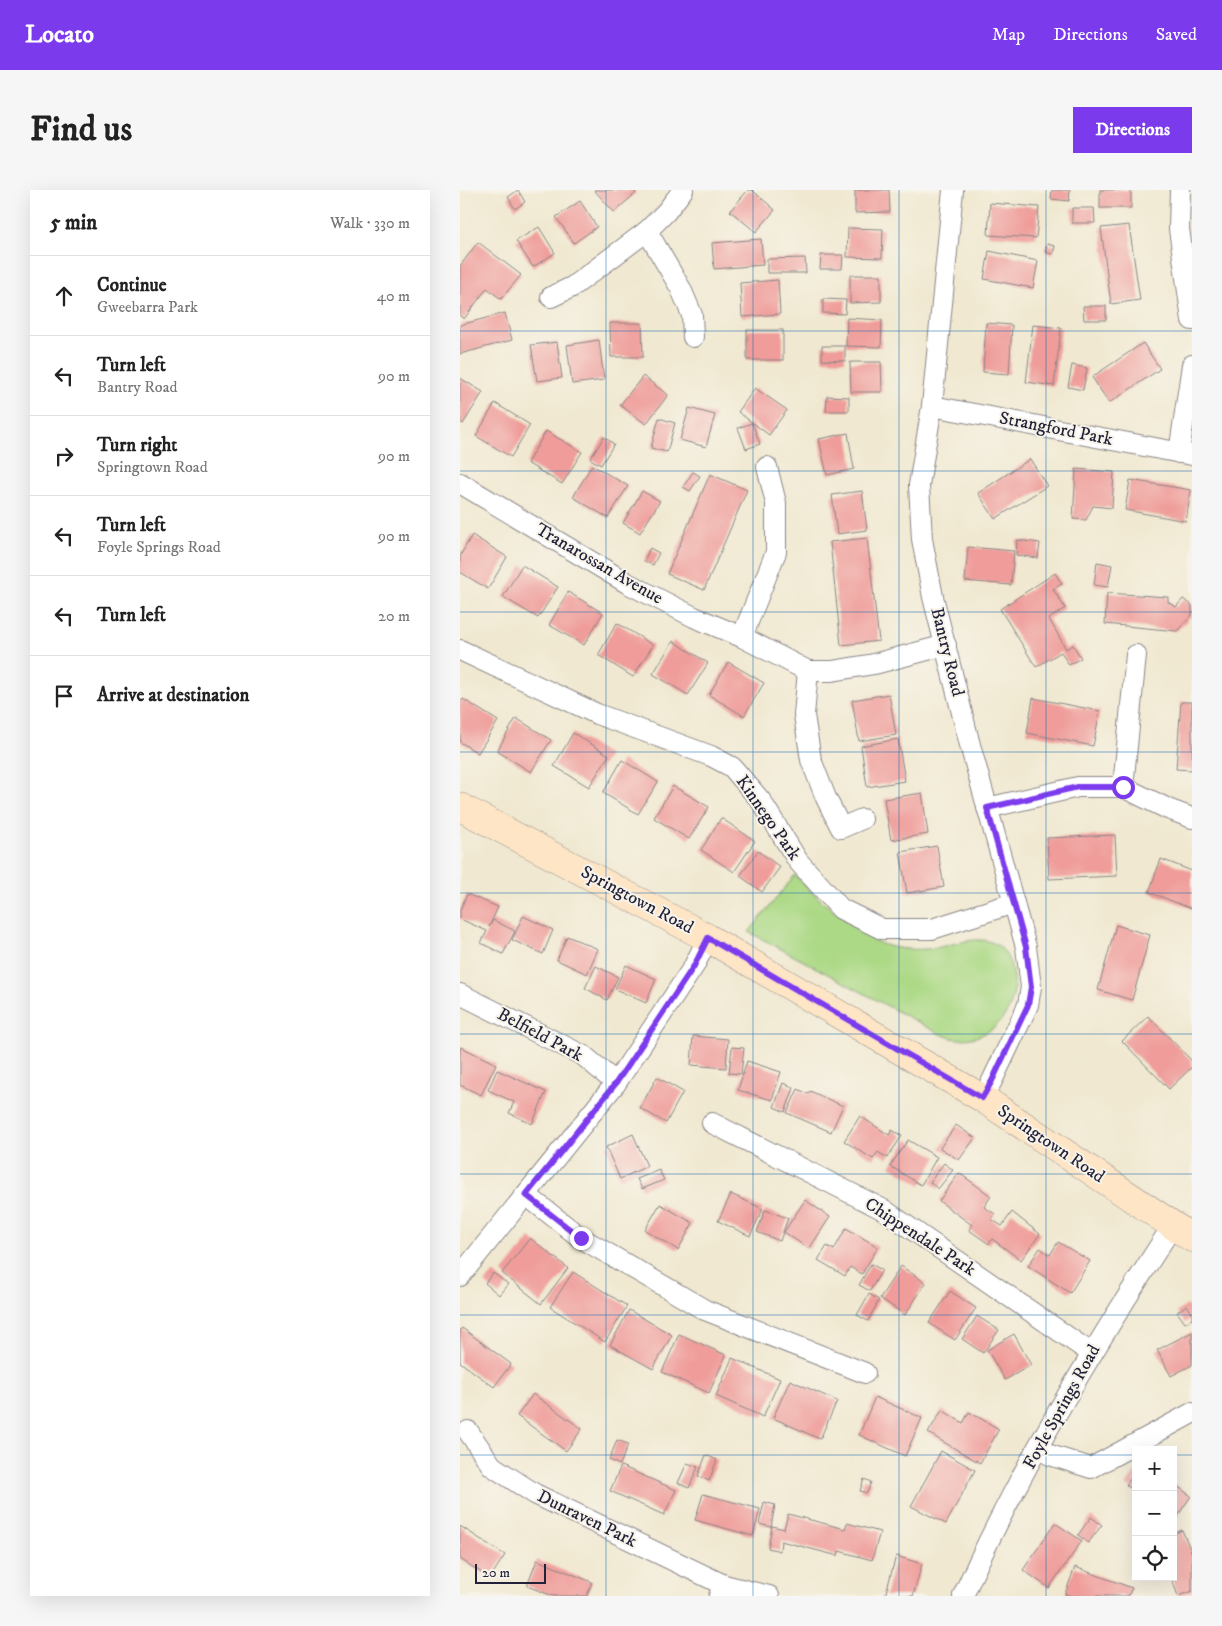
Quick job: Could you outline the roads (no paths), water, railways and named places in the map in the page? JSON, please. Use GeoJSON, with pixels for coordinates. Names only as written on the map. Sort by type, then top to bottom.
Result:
{"type":"FeatureCollection","features":[{"type":"Feature","properties":{"kind":"main road","name":"Springtown Road"},"geometry":{"type":"LineString","coordinates":[[460,807],[708,938],[982,1098],[1182,1231]]}},
{"type":"Feature","properties":{"kind":"street"},"geometry":{"type":"LineString","coordinates":[[551,297],[572,287],[647,231],[666,212],[683,190]]}},
{"type":"Feature","properties":{"kind":"street","name":"Bantry Road"},"geometry":{"type":"LineString","coordinates":[[953,190],[932,406],[919,485],[922,538],[933,596],[970,746],[1027,955],[1031,987],[1028,1005],[982,1098]]}},
{"type":"Feature","properties":{"kind":"street"},"geometry":{"type":"LineString","coordinates":[[1180,190],[1179,229],[1192,320]]}},
{"type":"Feature","properties":{"kind":"street"},"geometry":{"type":"LineString","coordinates":[[647,231],[681,289],[692,314],[693,337]]}},
{"type":"Feature","properties":{"kind":"street","name":"Strangford Park"},"geometry":{"type":"LineString","coordinates":[[932,406],[1186,454],[1192,365]]}},
{"type":"Feature","properties":{"kind":"street"},"geometry":{"type":"LineString","coordinates":[[742,637],[776,552],[776,503],[767,467]]}},
{"type":"Feature","properties":{"kind":"street","name":"Tranarossan Avenue"},"geometry":{"type":"LineString","coordinates":[[460,483],[627,583],[694,617],[742,637],[808,671],[832,671],[874,664],[946,645]]}},
{"type":"Feature","properties":{"kind":"street","name":"Kinnego Park"},"geometry":{"type":"LineString","coordinates":[[460,650],[597,714],[711,756],[732,767],[761,802],[798,861],[842,909],[882,929],[932,929],[1014,903]]}},
{"type":"Feature","properties":{"kind":"street"},"geometry":{"type":"LineString","coordinates":[[1123,787],[1136,655]]}},
{"type":"Feature","properties":{"kind":"street"},"geometry":{"type":"LineString","coordinates":[[808,671],[804,715],[811,760],[826,798],[841,828],[862,819]]}},
{"type":"Feature","properties":{"kind":"street"},"geometry":{"type":"LineString","coordinates":[[987,808],[1078,787],[1123,787],[1168,809],[1192,818]]}},
{"type":"Feature","properties":{"kind":"street"},"geometry":{"type":"LineString","coordinates":[[460,1276],[616,1083],[694,966],[708,938]]}},
{"type":"Feature","properties":{"kind":"street","name":"Belfield Park"},"geometry":{"type":"LineString","coordinates":[[460,994],[584,1056],[616,1083]]}},
{"type":"Feature","properties":{"kind":"street","name":"Chippendale Park"},"geometry":{"type":"LineString","coordinates":[[712,1123],[884,1210],[1091,1353]]}},
{"type":"Feature","properties":{"kind":"street"},"geometry":{"type":"LineString","coordinates":[[526,1195],[581,1238],[705,1310],[865,1373]]}},
{"type":"Feature","properties":{"kind":"street","name":"Foyle Springs Road"},"geometry":{"type":"LineString","coordinates":[[963,1596],[986,1543],[1091,1353],[1182,1231]]}},
{"type":"Feature","properties":{"kind":"street"},"geometry":{"type":"LineString","coordinates":[[1038,1448],[1050,1455],[1091,1468],[1192,1413]]}},
{"type":"Feature","properties":{"kind":"street","name":"Dunraven Park"},"geometry":{"type":"LineString","coordinates":[[468,1431],[492,1466],[535,1494],[721,1591],[769,1596]]}}]}
